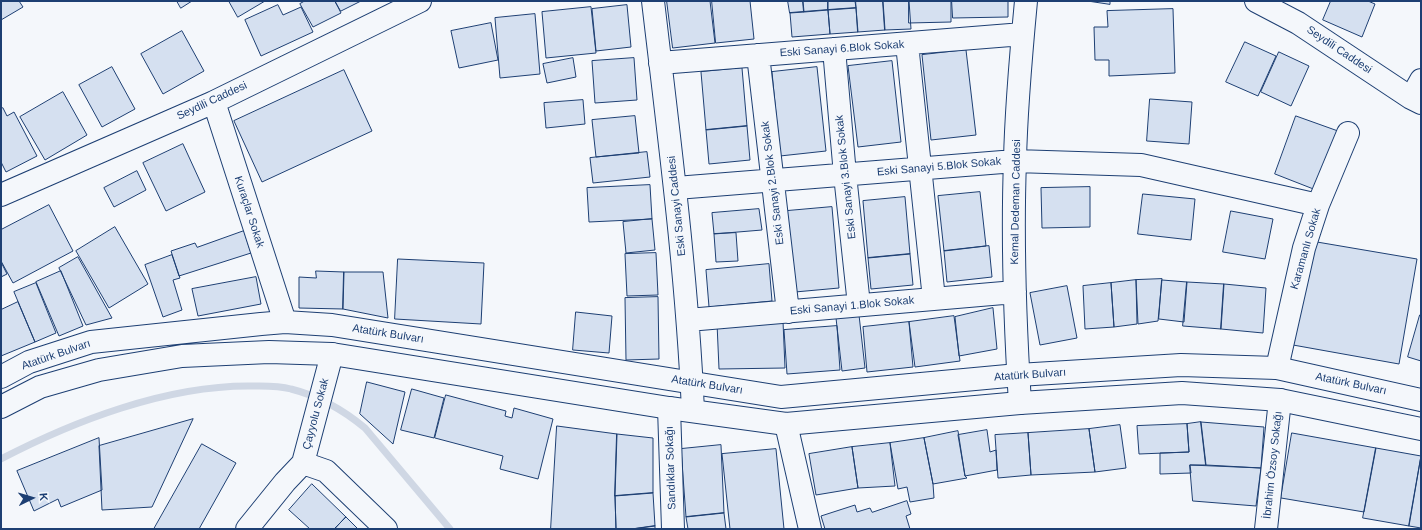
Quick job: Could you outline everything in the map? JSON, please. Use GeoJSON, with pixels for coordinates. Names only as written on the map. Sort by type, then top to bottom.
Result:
{"type":"FeatureCollection","features":[{"type":"Feature","properties":{"kind":"street","name":"Seydili Caddesi"},"geometry":{"type":"LineString","coordinates":[[1,195],[214,102],[420,1]]}},
{"type":"Feature","properties":{"kind":"street","name":"Eski Sanayi Caddesi"},"geometry":{"type":"LineString","coordinates":[[653,1],[676,188],[688,320],[693,411]]}},
{"type":"Feature","properties":{"kind":"street","name":"Kemal Dedeman Caddesi"},"geometry":{"type":"LineString","coordinates":[[1020,403],[1015,292],[1015,161],[1026,1]]}},
{"type":"Feature","properties":{"kind":"street","name":"Seydili Caddesi"},"geometry":{"type":"LineString","coordinates":[[1256,1],[1298,23],[1418,94]]}},
{"type":"Feature","properties":{"kind":"street","name":"Eski Sanayi 6.Blok Sokak"},"geometry":{"type":"LineString","coordinates":[[660,63],[1023,34]]}},
{"type":"Feature","properties":{"kind":"street"},"geometry":{"type":"LineString","coordinates":[[907,44],[934,299]]}},
{"type":"Feature","properties":{"kind":"street","name":"Eski Sanayi 3.Blok Sokak"},"geometry":{"type":"LineString","coordinates":[[834,49],[845,175],[859,305]]}},
{"type":"Feature","properties":{"kind":"street","name":"Eski Sanayi 2.Blok Sokak"},"geometry":{"type":"LineString","coordinates":[[758,55],[788,312]]}},
{"type":"Feature","properties":{"kind":"street","name":"Kuraçlar Sokak"},"geometry":{"type":"LineString","coordinates":[[214,102],[285,322]]}},
{"type":"Feature","properties":{"kind":"street","name":"Karamanlı Sokak"},"geometry":{"type":"LineString","coordinates":[[1277,368],[1302,256],[1318,204],[1348,133]]}},
{"type":"Feature","properties":{"kind":"street","name":"Eski Sanayi 5.Blok Sokak"},"geometry":{"type":"LineString","coordinates":[[676,188],[1015,161],[1141,165],[1318,204]]}},
{"type":"Feature","properties":{"kind":"street","name":"Eski Sanayi 1.Blok Sokak"},"geometry":{"type":"LineString","coordinates":[[688,320],[1015,292]]}},
{"type":"Feature","properties":{"kind":"street","name":"Atatürk Bulvarı"},"geometry":{"type":"LineString","coordinates":[[1,377],[29,362],[91,342],[253,324],[285,322],[332,325],[781,397],[1018,375],[1181,365],[1277,368],[1421,400]]}},
{"type":"Feature","properties":{"kind":"street"},"geometry":{"type":"LineString","coordinates":[[1,407],[40,387],[99,370],[182,356],[269,352],[332,354],[669,408],[786,424],[1020,403],[1182,393],[1280,400],[1421,429]]}},
{"type":"Feature","properties":{"kind":"street","name":"Çayyolu Sokak"},"geometry":{"type":"LineString","coordinates":[[332,354],[303,463],[326,471],[386,529]]}},
{"type":"Feature","properties":{"kind":"street","name":"İbrahim Özsoy Sokağı"},"geometry":{"type":"LineString","coordinates":[[1266,529],[1280,400]]}},
{"type":"Feature","properties":{"kind":"street","name":"Sandıklar Sokağı"},"geometry":{"type":"LineString","coordinates":[[669,408],[673,529]]}},
{"type":"Feature","properties":{"kind":"street"},"geometry":{"type":"LineString","coordinates":[[786,424],[810,529]]}},
{"type":"Feature","properties":{"kind":"street"},"geometry":{"type":"LineString","coordinates":[[247,529],[285,482],[303,463]]}},
{"type":"Feature","properties":{"kind":"building"},"geometry":{"type":"Polygon","coordinates":[[[1,1],[19,1],[23,7],[1,20],[1,1]]]}},
{"type":"Feature","properties":{"kind":"building"},"geometry":{"type":"Polygon","coordinates":[[[177,1],[192,1],[181,8],[177,1]]]}},
{"type":"Feature","properties":{"kind":"building"},"geometry":{"type":"Polygon","coordinates":[[[229,1],[265,1],[238,17],[229,1]]]}},
{"type":"Feature","properties":{"kind":"building"},"geometry":{"type":"Polygon","coordinates":[[[305,1],[335,1],[341,13],[313,27],[300,4],[305,1]]]}},
{"type":"Feature","properties":{"kind":"building"},"geometry":{"type":"Polygon","coordinates":[[[335,1],[361,1],[341,11],[335,1]]]}},
{"type":"Feature","properties":{"kind":"building"},"geometry":{"type":"Polygon","coordinates":[[[667,1],[710,1],[715,43],[673,48],[667,1]]]}},
{"type":"Feature","properties":{"kind":"building"},"geometry":{"type":"Polygon","coordinates":[[[712,1],[750,1],[754,39],[716,43],[712,1]]]}},
{"type":"Feature","properties":{"kind":"building"},"geometry":{"type":"Polygon","coordinates":[[[788,1],[803,1],[804,12],[790,13],[788,1]]]}},
{"type":"Feature","properties":{"kind":"building"},"geometry":{"type":"Polygon","coordinates":[[[803,1],[828,1],[828,10],[804,12],[803,1]]]}},
{"type":"Feature","properties":{"kind":"building"},"geometry":{"type":"Polygon","coordinates":[[[828,1],[855,1],[856,8],[828,10],[828,1]]]}},
{"type":"Feature","properties":{"kind":"building"},"geometry":{"type":"Polygon","coordinates":[[[856,1],[883,1],[885,30],[858,32],[856,1]]]}},
{"type":"Feature","properties":{"kind":"building"},"geometry":{"type":"Polygon","coordinates":[[[883,1],[909,1],[911,29],[885,30],[883,1]]]}},
{"type":"Feature","properties":{"kind":"building"},"geometry":{"type":"Polygon","coordinates":[[[909,1],[951,1],[951,22],[909,23],[909,1]]]}},
{"type":"Feature","properties":{"kind":"building"},"geometry":{"type":"Polygon","coordinates":[[[952,1],[1008,1],[1008,17],[953,18],[952,1]]]}},
{"type":"Feature","properties":{"kind":"building"},"geometry":{"type":"Polygon","coordinates":[[[1088,1],[1110,1],[1110,4],[1088,1]]]}},
{"type":"Feature","properties":{"kind":"building"},"geometry":{"type":"Polygon","coordinates":[[[1331,1],[1368,1],[1375,4],[1362,37],[1323,20],[1331,1]]]}},
{"type":"Feature","properties":{"kind":"building"},"geometry":{"type":"Polygon","coordinates":[[[278,5],[283,15],[301,7],[313,32],[261,56],[245,20],[278,5]]]}},
{"type":"Feature","properties":{"kind":"building"},"geometry":{"type":"Polygon","coordinates":[[[627,5],[631,47],[596,51],[592,9],[627,5]]]}},
{"type":"Feature","properties":{"kind":"building"},"geometry":{"type":"Polygon","coordinates":[[[591,7],[596,53],[546,58],[542,12],[591,7]]]}},
{"type":"Feature","properties":{"kind":"building"},"geometry":{"type":"Polygon","coordinates":[[[856,8],[858,32],[830,34],[828,10],[856,8]]]}},
{"type":"Feature","properties":{"kind":"building"},"geometry":{"type":"Polygon","coordinates":[[[1173,9],[1175,73],[1109,76],[1109,60],[1095,60],[1094,27],[1108,27],[1107,11],[1173,9]]]}},
{"type":"Feature","properties":{"kind":"building"},"geometry":{"type":"Polygon","coordinates":[[[828,10],[830,34],[792,37],[790,13],[828,10]]]}},
{"type":"Feature","properties":{"kind":"building"},"geometry":{"type":"Polygon","coordinates":[[[535,14],[540,74],[500,78],[495,18],[535,14]]]}},
{"type":"Feature","properties":{"kind":"building"},"geometry":{"type":"Polygon","coordinates":[[[491,23],[498,60],[459,68],[451,31],[491,23]]]}},
{"type":"Feature","properties":{"kind":"building"},"geometry":{"type":"Polygon","coordinates":[[[182,31],[204,71],[163,94],[141,54],[182,31]]]}},
{"type":"Feature","properties":{"kind":"building"},"geometry":{"type":"Polygon","coordinates":[[[1245,42],[1276,56],[1258,96],[1226,82],[1245,42]]]}},
{"type":"Feature","properties":{"kind":"building"},"geometry":{"type":"Polygon","coordinates":[[[966,50],[976,135],[931,140],[922,55],[966,50]]]}},
{"type":"Feature","properties":{"kind":"building"},"geometry":{"type":"Polygon","coordinates":[[[1279,52],[1309,66],[1291,106],[1261,92],[1279,52]]]}},
{"type":"Feature","properties":{"kind":"building"},"geometry":{"type":"Polygon","coordinates":[[[573,58],[576,77],[547,83],[543,64],[573,58]]]}},
{"type":"Feature","properties":{"kind":"building"},"geometry":{"type":"Polygon","coordinates":[[[634,58],[637,100],[595,103],[592,61],[634,58]]]}},
{"type":"Feature","properties":{"kind":"building"},"geometry":{"type":"Polygon","coordinates":[[[892,61],[901,142],[858,147],[848,66],[892,61]]]}},
{"type":"Feature","properties":{"kind":"building"},"geometry":{"type":"Polygon","coordinates":[[[112,67],[135,109],[102,127],[79,85],[112,67]]]}},
{"type":"Feature","properties":{"kind":"building"},"geometry":{"type":"Polygon","coordinates":[[[817,67],[826,151],[780,156],[772,72],[817,67]]]}},
{"type":"Feature","properties":{"kind":"building"},"geometry":{"type":"Polygon","coordinates":[[[742,68],[747,126],[706,130],[701,72],[742,68]]]}},
{"type":"Feature","properties":{"kind":"building"},"geometry":{"type":"Polygon","coordinates":[[[344,70],[372,131],[262,182],[234,121],[344,70]]]}},
{"type":"Feature","properties":{"kind":"building"},"geometry":{"type":"Polygon","coordinates":[[[63,92],[87,135],[45,160],[20,117],[63,92]]]}},
{"type":"Feature","properties":{"kind":"building"},"geometry":{"type":"Polygon","coordinates":[[[1150,99],[1192,102],[1189,144],[1147,141],[1150,99]]]}},
{"type":"Feature","properties":{"kind":"building"},"geometry":{"type":"Polygon","coordinates":[[[583,100],[585,124],[546,128],[544,103],[583,100]]]}},
{"type":"Feature","properties":{"kind":"building"},"geometry":{"type":"Polygon","coordinates":[[[3,108],[7,116],[14,112],[37,156],[6,172],[1,162],[1,109],[3,108]]]}},
{"type":"Feature","properties":{"kind":"building"},"geometry":{"type":"Polygon","coordinates":[[[635,116],[639,153],[596,157],[592,120],[635,116]]]}},
{"type":"Feature","properties":{"kind":"building"},"geometry":{"type":"Polygon","coordinates":[[[1296,116],[1338,131],[1316,190],[1275,174],[1296,116]]]}},
{"type":"Feature","properties":{"kind":"building"},"geometry":{"type":"Polygon","coordinates":[[[747,126],[750,160],[709,164],[706,130],[747,126]]]}},
{"type":"Feature","properties":{"kind":"building"},"geometry":{"type":"Polygon","coordinates":[[[183,144],[205,192],[166,211],[143,163],[183,144]]]}},
{"type":"Feature","properties":{"kind":"building"},"geometry":{"type":"Polygon","coordinates":[[[647,152],[650,177],[593,183],[590,158],[647,152]]]}},
{"type":"Feature","properties":{"kind":"building"},"geometry":{"type":"Polygon","coordinates":[[[137,171],[146,190],[114,207],[104,188],[137,171]]]}},
{"type":"Feature","properties":{"kind":"building"},"geometry":{"type":"Polygon","coordinates":[[[650,185],[652,219],[589,222],[587,188],[650,185]]]}},
{"type":"Feature","properties":{"kind":"building"},"geometry":{"type":"Polygon","coordinates":[[[1090,187],[1090,227],[1042,228],[1041,188],[1090,187]]]}},
{"type":"Feature","properties":{"kind":"building"},"geometry":{"type":"Polygon","coordinates":[[[980,192],[986,246],[944,251],[938,196],[980,192]]]}},
{"type":"Feature","properties":{"kind":"building"},"geometry":{"type":"Polygon","coordinates":[[[1143,194],[1195,199],[1191,240],[1138,234],[1143,194]]]}},
{"type":"Feature","properties":{"kind":"building"},"geometry":{"type":"Polygon","coordinates":[[[905,197],[910,254],[868,258],[863,201],[905,197]]]}},
{"type":"Feature","properties":{"kind":"building"},"geometry":{"type":"Polygon","coordinates":[[[49,205],[73,251],[13,283],[1,261],[1,230],[49,205]]]}},
{"type":"Feature","properties":{"kind":"building"},"geometry":{"type":"Polygon","coordinates":[[[832,207],[839,288],[795,292],[787,211],[832,207]]]}},
{"type":"Feature","properties":{"kind":"building"},"geometry":{"type":"Polygon","coordinates":[[[759,209],[762,230],[714,234],[712,213],[759,209]]]}},
{"type":"Feature","properties":{"kind":"building"},"geometry":{"type":"Polygon","coordinates":[[[1231,211],[1273,219],[1265,259],[1223,252],[1231,211]]]}},
{"type":"Feature","properties":{"kind":"building"},"geometry":{"type":"Polygon","coordinates":[[[652,219],[655,250],[626,253],[623,222],[652,219]]]}},
{"type":"Feature","properties":{"kind":"building"},"geometry":{"type":"Polygon","coordinates":[[[115,227],[148,284],[109,308],[76,251],[115,227]]]}},
{"type":"Feature","properties":{"kind":"building"},"geometry":{"type":"Polygon","coordinates":[[[244,231],[251,253],[179,276],[171,251],[195,243],[197,247],[244,231]]]}},
{"type":"Feature","properties":{"kind":"building"},"geometry":{"type":"Polygon","coordinates":[[[736,233],[738,261],[716,262],[714,234],[736,233]]]}},
{"type":"Feature","properties":{"kind":"building"},"geometry":{"type":"Polygon","coordinates":[[[1311,241],[1417,259],[1399,364],[1293,345],[1311,241]]]}},
{"type":"Feature","properties":{"kind":"building"},"geometry":{"type":"Polygon","coordinates":[[[989,246],[992,277],[947,282],[944,251],[989,246]]]}},
{"type":"Feature","properties":{"kind":"building"},"geometry":{"type":"Polygon","coordinates":[[[656,253],[658,295],[627,296],[625,254],[656,253]]]}},
{"type":"Feature","properties":{"kind":"building"},"geometry":{"type":"Polygon","coordinates":[[[910,254],[913,285],[871,289],[868,258],[910,254]]]}},
{"type":"Feature","properties":{"kind":"building"},"geometry":{"type":"Polygon","coordinates":[[[172,255],[180,278],[173,280],[182,310],[163,317],[145,265],[172,255]]]}},
{"type":"Feature","properties":{"kind":"building"},"geometry":{"type":"Polygon","coordinates":[[[78,257],[112,318],[86,325],[59,268],[78,257]]]}},
{"type":"Feature","properties":{"kind":"building"},"geometry":{"type":"Polygon","coordinates":[[[398,259],[484,263],[481,324],[395,319],[398,259]]]}},
{"type":"Feature","properties":{"kind":"building"},"geometry":{"type":"Polygon","coordinates":[[[1,262],[7,274],[1,277],[1,262]]]}},
{"type":"Feature","properties":{"kind":"building"},"geometry":{"type":"Polygon","coordinates":[[[769,264],[772,301],[709,307],[706,270],[769,264]]]}},
{"type":"Feature","properties":{"kind":"building"},"geometry":{"type":"Polygon","coordinates":[[[61,271],[83,326],[59,336],[36,282],[61,271]]]}},
{"type":"Feature","properties":{"kind":"building"},"geometry":{"type":"Polygon","coordinates":[[[316,271],[344,272],[343,309],[299,308],[299,277],[316,278],[316,271]]]}},
{"type":"Feature","properties":{"kind":"building"},"geometry":{"type":"Polygon","coordinates":[[[344,272],[383,272],[388,318],[343,309],[344,272]]]}},
{"type":"Feature","properties":{"kind":"building"},"geometry":{"type":"Polygon","coordinates":[[[256,277],[261,304],[198,316],[192,289],[256,277]]]}},
{"type":"Feature","properties":{"kind":"building"},"geometry":{"type":"Polygon","coordinates":[[[1162,279],[1158,321],[1138,324],[1136,280],[1162,279]]]}},
{"type":"Feature","properties":{"kind":"building"},"geometry":{"type":"Polygon","coordinates":[[[1136,280],[1137,324],[1114,327],[1111,283],[1136,280]]]}},
{"type":"Feature","properties":{"kind":"building"},"geometry":{"type":"Polygon","coordinates":[[[1162,280],[1187,282],[1184,322],[1159,319],[1162,280]]]}},
{"type":"Feature","properties":{"kind":"building"},"geometry":{"type":"Polygon","coordinates":[[[1187,282],[1224,284],[1221,329],[1183,326],[1187,282]]]}},
{"type":"Feature","properties":{"kind":"building"},"geometry":{"type":"Polygon","coordinates":[[[36,283],[56,333],[35,342],[14,292],[36,283]]]}},
{"type":"Feature","properties":{"kind":"building"},"geometry":{"type":"Polygon","coordinates":[[[1111,283],[1114,327],[1085,329],[1083,286],[1111,283]]]}},
{"type":"Feature","properties":{"kind":"building"},"geometry":{"type":"Polygon","coordinates":[[[1224,284],[1266,288],[1263,333],[1221,329],[1224,284]]]}},
{"type":"Feature","properties":{"kind":"building"},"geometry":{"type":"Polygon","coordinates":[[[1067,286],[1077,338],[1040,345],[1030,293],[1067,286]]]}},
{"type":"Feature","properties":{"kind":"building"},"geometry":{"type":"Polygon","coordinates":[[[658,297],[659,359],[626,360],[625,298],[658,297]]]}},
{"type":"Feature","properties":{"kind":"building"},"geometry":{"type":"Polygon","coordinates":[[[18,302],[35,342],[1,356],[1,310],[18,302]]]}},
{"type":"Feature","properties":{"kind":"building"},"geometry":{"type":"Polygon","coordinates":[[[993,308],[997,349],[959,356],[955,317],[993,308]]]}},
{"type":"Feature","properties":{"kind":"building"},"geometry":{"type":"Polygon","coordinates":[[[576,312],[612,316],[609,353],[573,350],[576,312]]]}},
{"type":"Feature","properties":{"kind":"building"},"geometry":{"type":"Polygon","coordinates":[[[859,315],[865,368],[842,371],[836,318],[859,315]]]}},
{"type":"Feature","properties":{"kind":"building"},"geometry":{"type":"Polygon","coordinates":[[[1421,315],[1421,361],[1408,357],[1421,315]]]}},
{"type":"Feature","properties":{"kind":"building"},"geometry":{"type":"Polygon","coordinates":[[[954,316],[960,361],[915,367],[909,322],[954,316]]]}},
{"type":"Feature","properties":{"kind":"building"},"geometry":{"type":"Polygon","coordinates":[[[783,321],[785,368],[719,369],[717,323],[783,321]]]}},
{"type":"Feature","properties":{"kind":"building"},"geometry":{"type":"Polygon","coordinates":[[[909,322],[913,367],[867,372],[863,327],[909,322]]]}},
{"type":"Feature","properties":{"kind":"building"},"geometry":{"type":"Polygon","coordinates":[[[837,326],[840,370],[787,374],[784,330],[837,326]]]}},
{"type":"Feature","properties":{"kind":"building"},"geometry":{"type":"Polygon","coordinates":[[[367,382],[405,392],[393,444],[360,414],[367,382]]]}},
{"type":"Feature","properties":{"kind":"building"},"geometry":{"type":"Polygon","coordinates":[[[412,389],[444,398],[434,438],[401,430],[412,389]]]}},
{"type":"Feature","properties":{"kind":"building"},"geometry":{"type":"Polygon","coordinates":[[[446,395],[506,411],[505,416],[512,418],[514,408],[553,419],[538,479],[500,469],[503,456],[435,438],[446,395]]]}},
{"type":"Feature","properties":{"kind":"building"},"geometry":{"type":"Polygon","coordinates":[[[193,419],[152,507],[102,510],[99,446],[193,419]]]}},
{"type":"Feature","properties":{"kind":"building"},"geometry":{"type":"Polygon","coordinates":[[[1201,422],[1264,427],[1261,468],[1206,465],[1201,422]]]}},
{"type":"Feature","properties":{"kind":"building"},"geometry":{"type":"Polygon","coordinates":[[[1201,422],[1206,465],[1190,465],[1191,473],[1160,474],[1160,453],[1189,452],[1187,424],[1201,422]]]}},
{"type":"Feature","properties":{"kind":"building"},"geometry":{"type":"Polygon","coordinates":[[[1187,424],[1189,452],[1139,454],[1137,426],[1187,424]]]}},
{"type":"Feature","properties":{"kind":"building"},"geometry":{"type":"Polygon","coordinates":[[[1120,425],[1126,468],[1095,472],[1089,429],[1120,425]]]}},
{"type":"Feature","properties":{"kind":"building"},"geometry":{"type":"Polygon","coordinates":[[[557,426],[617,434],[615,496],[616,529],[551,529],[557,426]]]}},
{"type":"Feature","properties":{"kind":"building"},"geometry":{"type":"Polygon","coordinates":[[[1089,429],[1095,472],[1031,475],[1028,433],[1089,429]]]}},
{"type":"Feature","properties":{"kind":"building"},"geometry":{"type":"Polygon","coordinates":[[[987,430],[990,452],[996,450],[997,470],[965,476],[958,435],[987,430]]]}},
{"type":"Feature","properties":{"kind":"building"},"geometry":{"type":"Polygon","coordinates":[[[958,431],[965,476],[967,478],[933,484],[924,438],[958,431]]]}},
{"type":"Feature","properties":{"kind":"building"},"geometry":{"type":"Polygon","coordinates":[[[1028,433],[1031,475],[998,478],[995,435],[1028,433]]]}},
{"type":"Feature","properties":{"kind":"building"},"geometry":{"type":"Polygon","coordinates":[[[1292,433],[1376,448],[1364,512],[1281,498],[1292,433]]]}},
{"type":"Feature","properties":{"kind":"building"},"geometry":{"type":"Polygon","coordinates":[[[617,434],[653,438],[653,493],[615,496],[617,434]]]}},
{"type":"Feature","properties":{"kind":"building"},"geometry":{"type":"Polygon","coordinates":[[[99,438],[102,490],[61,507],[58,499],[34,511],[17,471],[99,438]]]}},
{"type":"Feature","properties":{"kind":"building"},"geometry":{"type":"Polygon","coordinates":[[[924,438],[933,484],[934,498],[910,502],[907,487],[898,489],[890,443],[924,438]]]}},
{"type":"Feature","properties":{"kind":"building"},"geometry":{"type":"Polygon","coordinates":[[[890,443],[895,486],[858,488],[852,447],[890,443]]]}},
{"type":"Feature","properties":{"kind":"building"},"geometry":{"type":"Polygon","coordinates":[[[202,444],[236,463],[199,529],[154,529],[202,444]]]}},
{"type":"Feature","properties":{"kind":"building"},"geometry":{"type":"Polygon","coordinates":[[[721,445],[724,513],[686,517],[681,449],[721,445]]]}},
{"type":"Feature","properties":{"kind":"building"},"geometry":{"type":"Polygon","coordinates":[[[852,447],[858,488],[816,495],[809,454],[852,447]]]}},
{"type":"Feature","properties":{"kind":"building"},"geometry":{"type":"Polygon","coordinates":[[[1376,448],[1421,456],[1409,526],[1363,518],[1376,448]]]}},
{"type":"Feature","properties":{"kind":"building"},"geometry":{"type":"Polygon","coordinates":[[[776,449],[784,529],[730,529],[722,454],[776,449]]]}},
{"type":"Feature","properties":{"kind":"building"},"geometry":{"type":"Polygon","coordinates":[[[1421,456],[1421,528],[1409,526],[1421,456]]]}},
{"type":"Feature","properties":{"kind":"building"},"geometry":{"type":"Polygon","coordinates":[[[1190,465],[1261,468],[1256,506],[1193,501],[1190,465]]]}},
{"type":"Feature","properties":{"kind":"building"},"geometry":{"type":"Polygon","coordinates":[[[312,484],[346,517],[334,529],[310,529],[289,510],[312,484]]]}},
{"type":"Feature","properties":{"kind":"building"},"geometry":{"type":"Polygon","coordinates":[[[653,493],[655,526],[632,529],[616,529],[615,496],[653,493]]]}},
{"type":"Feature","properties":{"kind":"building"},"geometry":{"type":"Polygon","coordinates":[[[907,501],[911,514],[906,516],[910,529],[825,529],[821,516],[855,505],[857,512],[870,508],[872,512],[907,501]]]}},
{"type":"Feature","properties":{"kind":"building"},"geometry":{"type":"Polygon","coordinates":[[[724,513],[726,529],[688,529],[686,517],[724,513]]]}},
{"type":"Feature","properties":{"kind":"building"},"geometry":{"type":"Polygon","coordinates":[[[346,517],[358,529],[335,529],[346,517]]]}},
{"type":"Feature","properties":{"kind":"building"},"geometry":{"type":"Polygon","coordinates":[[[655,526],[655,529],[632,529],[655,526]]]}},
{"type":"Feature","properties":{"kind":"waterway"},"geometry":{"type":"LineString","coordinates":[[1,459],[89,419],[153,399],[185,392],[217,388],[248,386],[280,387],[321,399],[339,409],[365,428],[450,529]]}}]}
